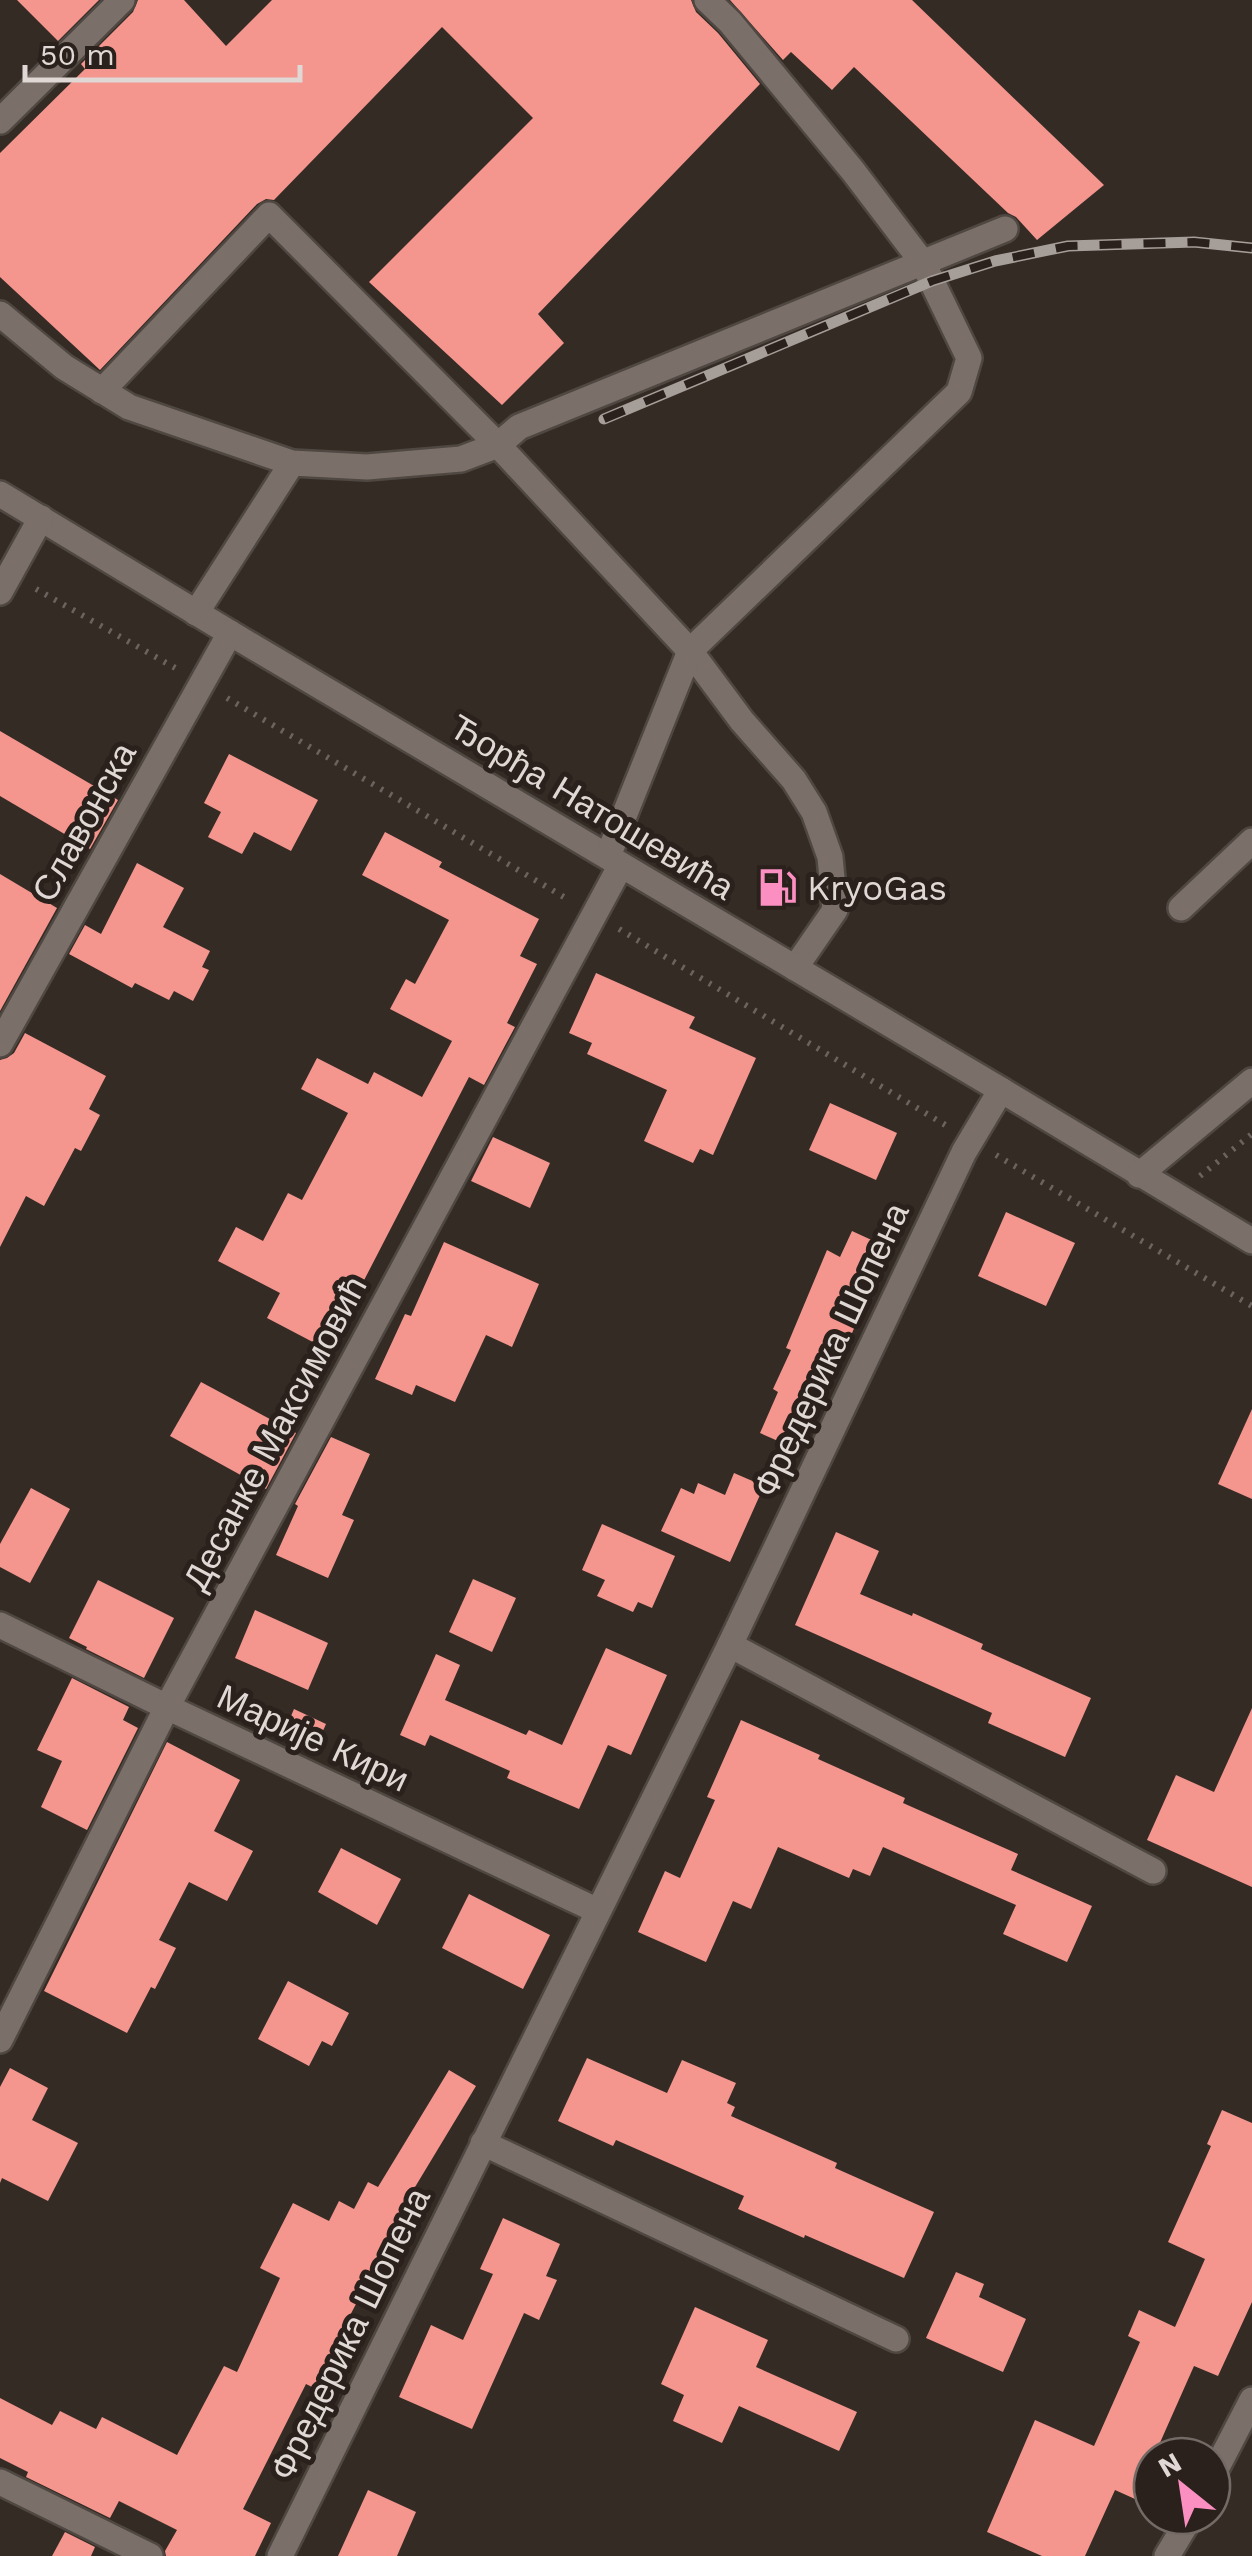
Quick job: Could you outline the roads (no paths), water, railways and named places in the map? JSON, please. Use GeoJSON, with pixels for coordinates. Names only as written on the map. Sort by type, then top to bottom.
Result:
{"type":"FeatureCollection","features":[{"type":"Feature","properties":{"kind":"street"},"geometry":{"type":"LineString","coordinates":[[0,121],[122,0]]}},
{"type":"Feature","properties":{"kind":"street"},"geometry":{"type":"LineString","coordinates":[[690,650],[959,392],[969,358],[923,263],[853,171],[742,37],[706,0]]}},
{"type":"Feature","properties":{"kind":"street"},"geometry":{"type":"LineString","coordinates":[[102,391],[268,215],[498,444],[690,650],[742,721],[794,780],[814,812],[830,858],[834,910],[795,968]]}},
{"type":"Feature","properties":{"kind":"street"},"geometry":{"type":"LineString","coordinates":[[0,314],[64,367],[129,408],[292,463],[367,467],[442,461],[462,459],[498,444],[519,428],[1006,230]]}},
{"type":"Feature","properties":{"kind":"street"},"geometry":{"type":"LineString","coordinates":[[196,613],[292,463]]}},
{"type":"Feature","properties":{"kind":"street","name":"Ђорђа Натошевића"},"geometry":{"type":"LineString","coordinates":[[0,494],[1252,1241]]}},
{"type":"Feature","properties":{"kind":"street"},"geometry":{"type":"LineString","coordinates":[[5,583],[41,518]]}},
{"type":"Feature","properties":{"kind":"street","name":"Славонска"},"geometry":{"type":"LineString","coordinates":[[0,1044],[230,634]]}},
{"type":"Feature","properties":{"kind":"street","name":"Десанке Максимовић"},"geometry":{"type":"LineString","coordinates":[[0,2040],[168,1707],[595,914],[690,650]]}},
{"type":"Feature","properties":{"kind":"street"},"geometry":{"type":"LineString","coordinates":[[1181,908],[1252,841]]}},
{"type":"Feature","properties":{"kind":"street"},"geometry":{"type":"LineString","coordinates":[[1139,1175],[1252,1082]]}},
{"type":"Feature","properties":{"kind":"street","name":"Фредерика Шопена"},"geometry":{"type":"LineString","coordinates":[[280,2556],[730,1644],[971,1140],[1001,1090]]}},
{"type":"Feature","properties":{"kind":"street","name":"Марије Кири"},"geometry":{"type":"LineString","coordinates":[[0,1625],[598,1911]]}},
{"type":"Feature","properties":{"kind":"street"},"geometry":{"type":"LineString","coordinates":[[730,1644],[1153,1871]]}},
{"type":"Feature","properties":{"kind":"street"},"geometry":{"type":"LineString","coordinates":[[483,2144],[896,2340]]}},
{"type":"Feature","properties":{"kind":"street"},"geometry":{"type":"LineString","coordinates":[[1232,2438],[1252,2400]]}},
{"type":"Feature","properties":{"kind":"street"},"geometry":{"type":"LineString","coordinates":[[0,2482],[150,2556]]}},
{"type":"Feature","properties":{"kind":"railway"},"geometry":{"type":"LineString","coordinates":[[604,419],[932,281],[995,261],[1068,246],[1194,242],[1252,248]]}},
{"type":"Feature","properties":{"kind":"place","name":"KryoGas"},"geometry":{"type":"Point","coordinates":[777,888]}}]}
